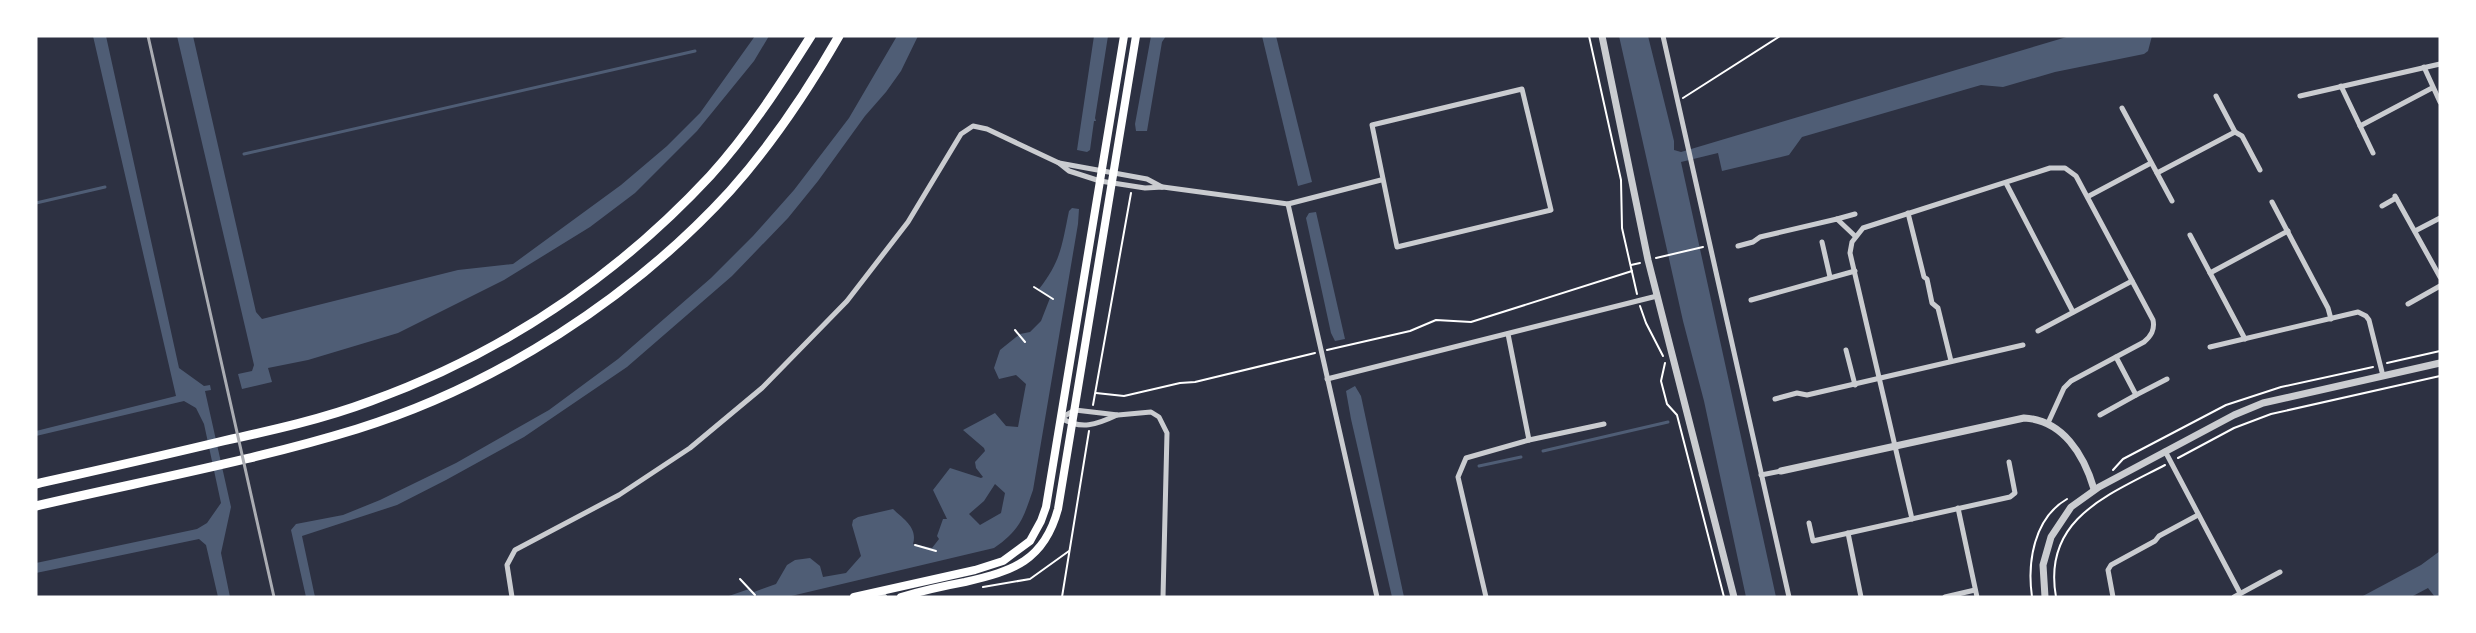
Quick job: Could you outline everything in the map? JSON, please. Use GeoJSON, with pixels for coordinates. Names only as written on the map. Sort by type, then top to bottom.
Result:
{"type":"FeatureCollection","features":[{"type":"Feature","properties":{"kind":"main road"},"geometry":{"type":"LineString","coordinates":[[36,484],[268,431],[370,401],[430,378],[512,336],[592,283],[639,245],[710,175],[745,134],[811,36]]}},
{"type":"Feature","properties":{"kind":"main road"},"geometry":{"type":"LineString","coordinates":[[36,506],[273,451],[358,429],[407,411],[483,377],[571,326],[626,286],[668,251],[745,172],[818,72],[839,36]]}},
{"type":"Feature","properties":{"kind":"main road"},"geometry":{"type":"LineString","coordinates":[[854,597],[881,595],[992,566],[1011,556],[1025,545],[1036,531],[1046,507],[1124,36]]}},
{"type":"Feature","properties":{"kind":"main road"},"geometry":{"type":"LineString","coordinates":[[900,597],[1014,568],[1034,555],[1047,537],[1056,517],[1136,36]]}},
{"type":"Feature","properties":{"kind":"street"},"geometry":{"type":"LineString","coordinates":[[1602,36],[1657,296],[1734,597]]}},
{"type":"Feature","properties":{"kind":"street"},"geometry":{"type":"LineString","coordinates":[[1663,36],[1789,597]]}},
{"type":"Feature","properties":{"kind":"street"},"geometry":{"type":"LineString","coordinates":[[2300,96],[2440,64]]}},
{"type":"Feature","properties":{"kind":"street"},"geometry":{"type":"LineString","coordinates":[[2424,67],[2440,102]]}},
{"type":"Feature","properties":{"kind":"street"},"geometry":{"type":"LineString","coordinates":[[2341,86],[2373,153]]}},
{"type":"Feature","properties":{"kind":"street"},"geometry":{"type":"LineString","coordinates":[[1522,88],[1551,210],[1397,247],[1382,180],[1372,125],[1522,88]]}},
{"type":"Feature","properties":{"kind":"street"},"geometry":{"type":"LineString","coordinates":[[2360,126],[2432,88]]}},
{"type":"Feature","properties":{"kind":"street"},"geometry":{"type":"LineString","coordinates":[[2216,96],[2235,132],[2242,136],[2260,170]]}},
{"type":"Feature","properties":{"kind":"street"},"geometry":{"type":"LineString","coordinates":[[2122,108],[2172,201]]}},
{"type":"Feature","properties":{"kind":"street"},"geometry":{"type":"LineString","coordinates":[[512,597],[507,565],[515,550],[619,495],[695,445],[762,388],[847,301],[908,222],[961,134],[972,126],[987,129],[1059,163],[1069,171],[1100,182],[1163,187],[1288,204],[1382,180]]}},
{"type":"Feature","properties":{"kind":"street"},"geometry":{"type":"LineString","coordinates":[[2156,173],[2235,132]]}},
{"type":"Feature","properties":{"kind":"street"},"geometry":{"type":"LineString","coordinates":[[1059,163],[1147,179],[1163,187]]}},
{"type":"Feature","properties":{"kind":"street"},"geometry":{"type":"LineString","coordinates":[[2088,196],[2151,163]]}},
{"type":"Feature","properties":{"kind":"street"},"geometry":{"type":"LineString","coordinates":[[1912,519],[1850,250],[1855,236],[1867,227],[2045,169],[2061,168],[2076,176],[2153,320],[2154,330],[2146,340],[2085,372],[2067,384],[2048,423]]}},
{"type":"Feature","properties":{"kind":"street"},"geometry":{"type":"LineString","coordinates":[[2006,182],[2073,312]]}},
{"type":"Feature","properties":{"kind":"street"},"geometry":{"type":"LineString","coordinates":[[2382,206],[2396,197],[2440,277]]}},
{"type":"Feature","properties":{"kind":"street"},"geometry":{"type":"LineString","coordinates":[[2272,202],[2332,319]]}},
{"type":"Feature","properties":{"kind":"street"},"geometry":{"type":"LineString","coordinates":[[1288,204],[1377,597]]}},
{"type":"Feature","properties":{"kind":"street"},"geometry":{"type":"LineString","coordinates":[[1908,213],[1924,277],[1927,279],[1932,303],[1938,308],[1951,361]]}},
{"type":"Feature","properties":{"kind":"street"},"geometry":{"type":"LineString","coordinates":[[1738,246],[1753,242],[1760,237],[1855,214]]}},
{"type":"Feature","properties":{"kind":"street"},"geometry":{"type":"LineString","coordinates":[[2414,231],[2440,218]]}},
{"type":"Feature","properties":{"kind":"street"},"geometry":{"type":"LineString","coordinates":[[1837,219],[1855,236]]}},
{"type":"Feature","properties":{"kind":"street"},"geometry":{"type":"LineString","coordinates":[[2210,274],[2288,231]]}},
{"type":"Feature","properties":{"kind":"street"},"geometry":{"type":"LineString","coordinates":[[2190,235],[2245,339]]}},
{"type":"Feature","properties":{"kind":"street"},"geometry":{"type":"LineString","coordinates":[[1822,242],[1830,278]]}},
{"type":"Feature","properties":{"kind":"street"},"geometry":{"type":"LineString","coordinates":[[1750,300],[1786,292],[1854,271]]}},
{"type":"Feature","properties":{"kind":"street"},"geometry":{"type":"LineString","coordinates":[[2038,331],[2132,280]]}},
{"type":"Feature","properties":{"kind":"street"},"geometry":{"type":"LineString","coordinates":[[2408,304],[2440,286]]}},
{"type":"Feature","properties":{"kind":"street"},"geometry":{"type":"LineString","coordinates":[[1327,379],[1657,296]]}},
{"type":"Feature","properties":{"kind":"street"},"geometry":{"type":"LineString","coordinates":[[2210,347],[2358,312],[2366,316],[2372,326],[2384,376]]}},
{"type":"Feature","properties":{"kind":"street"},"geometry":{"type":"LineString","coordinates":[[1508,334],[1529,440]]}},
{"type":"Feature","properties":{"kind":"street"},"geometry":{"type":"LineString","coordinates":[[1775,399],[1797,393],[1807,395],[1854,385],[2023,345]]}},
{"type":"Feature","properties":{"kind":"street"},"geometry":{"type":"LineString","coordinates":[[1846,350],[1854,385]]}},
{"type":"Feature","properties":{"kind":"street"},"geometry":{"type":"LineString","coordinates":[[2116,357],[2136,395]]}},
{"type":"Feature","properties":{"kind":"street"},"geometry":{"type":"LineString","coordinates":[[2044,597],[2043,565],[2051,537],[2071,507],[2094,489],[2234,415],[2263,403],[2440,363]]}},
{"type":"Feature","properties":{"kind":"street"},"geometry":{"type":"LineString","coordinates":[[2100,415],[2167,378]]}},
{"type":"Feature","properties":{"kind":"street"},"geometry":{"type":"LineString","coordinates":[[1060,418],[1074,410],[1118,415],[1152,412],[1159,417],[1167,433],[1163,597]]}},
{"type":"Feature","properties":{"kind":"street"},"geometry":{"type":"LineString","coordinates":[[1060,418],[1072,424],[1090,426],[1118,415]]}},
{"type":"Feature","properties":{"kind":"street"},"geometry":{"type":"LineString","coordinates":[[1761,475],[2014,419],[2032,418],[2048,423],[2069,439],[2094,489]]}},
{"type":"Feature","properties":{"kind":"street"},"geometry":{"type":"LineString","coordinates":[[1486,597],[1458,477],[1466,458],[1529,440],[1604,424]]}},
{"type":"Feature","properties":{"kind":"street"},"geometry":{"type":"LineString","coordinates":[[2165,451],[2240,593]]}},
{"type":"Feature","properties":{"kind":"street"},"geometry":{"type":"LineString","coordinates":[[1809,523],[1813,541],[2010,497],[2015,493],[2009,462]]}},
{"type":"Feature","properties":{"kind":"street"},"geometry":{"type":"LineString","coordinates":[[1958,508],[1977,597]]}},
{"type":"Feature","properties":{"kind":"street"},"geometry":{"type":"LineString","coordinates":[[2113,597],[2108,570],[2110,565],[2198,515]]}},
{"type":"Feature","properties":{"kind":"street"},"geometry":{"type":"LineString","coordinates":[[1848,533],[1861,597]]}},
{"type":"Feature","properties":{"kind":"street"},"geometry":{"type":"LineString","coordinates":[[2234,597],[2280,572]]}},
{"type":"Feature","properties":{"kind":"street"},"geometry":{"type":"LineString","coordinates":[[1946,597],[1975,590]]}},
{"type":"Feature","properties":{"kind":"path"},"geometry":{"type":"LineString","coordinates":[[1589,36],[1621,180],[1622,228],[1632,271],[1646,323],[1665,360],[1661,381],[1667,404],[1677,415],[1724,597]]}},
{"type":"Feature","properties":{"kind":"path"},"geometry":{"type":"LineString","coordinates":[[1677,102],[1780,36]]}},
{"type":"Feature","properties":{"kind":"path"},"geometry":{"type":"LineString","coordinates":[[1132,186],[1096,393],[1124,396],[1180,383],[1195,382],[1410,331],[1436,320],[1471,322],[1632,271]]}},
{"type":"Feature","properties":{"kind":"path"},"geometry":{"type":"LineString","coordinates":[[1663,257],[1704,247]]}},
{"type":"Feature","properties":{"kind":"path"},"geometry":{"type":"LineString","coordinates":[[1034,287],[1053,299]]}},
{"type":"Feature","properties":{"kind":"path"},"geometry":{"type":"LineString","coordinates":[[1015,330],[1025,342]]}},
{"type":"Feature","properties":{"kind":"path"},"geometry":{"type":"LineString","coordinates":[[2056,597],[2054,580],[2057,553],[2074,522],[2096,502],[2234,428],[2271,414],[2440,376]]}},
{"type":"Feature","properties":{"kind":"path"},"geometry":{"type":"LineString","coordinates":[[1062,597],[1087,448]]}},
{"type":"Feature","properties":{"kind":"path"},"geometry":{"type":"LineString","coordinates":[[2032,597],[2031,564],[2034,547],[2043,524],[2056,505]]}},
{"type":"Feature","properties":{"kind":"path"},"geometry":{"type":"LineString","coordinates":[[915,545],[936,551]]}},
{"type":"Feature","properties":{"kind":"path"},"geometry":{"type":"LineString","coordinates":[[740,579],[754,595]]}},
{"type":"Feature","properties":{"kind":"water"},"geometry":{"type":"Polygon","coordinates":[[[93,36],[106,36],[179,368],[204,386],[210,385],[211,390],[205,391],[231,507],[221,553],[230,597],[218,597],[206,545],[199,539],[36,573],[36,563],[197,529],[207,523],[221,503],[204,424],[196,408],[184,401],[36,436],[36,431],[176,396],[93,36]]]}},
{"type":"Feature","properties":{"kind":"water"},"geometry":{"type":"Polygon","coordinates":[[[177,36],[193,36],[256,312],[262,319],[458,270],[513,264],[621,185],[667,146],[700,113],[755,36],[769,36],[754,61],[697,131],[635,193],[590,227],[504,280],[398,333],[308,360],[268,368],[272,382],[242,389],[238,374],[252,371],[254,365],[177,36]]]}},
{"type":"Feature","properties":{"kind":"water"},"geometry":{"type":"Polygon","coordinates":[[[897,36],[918,36],[901,71],[788,218],[732,276],[627,367],[524,437],[397,505],[302,536],[315,597],[306,597],[291,530],[296,524],[343,515],[380,500],[456,463],[549,410],[618,359],[711,278],[753,236],[794,190],[849,118],[897,36]]]}},
{"type":"Feature","properties":{"kind":"water"},"geometry":{"type":"Polygon","coordinates":[[[1094,36],[1108,36],[1096,121],[1094,121],[1090,150],[1087,152],[1077,150],[1094,36]]]}},
{"type":"Feature","properties":{"kind":"water"},"geometry":{"type":"Polygon","coordinates":[[[1151,36],[1166,36],[1162,42],[1147,131],[1136,131],[1135,124],[1151,36]]]}},
{"type":"Feature","properties":{"kind":"water"},"geometry":{"type":"Polygon","coordinates":[[[1262,36],[1276,36],[1312,182],[1298,186],[1262,36]]]}},
{"type":"Feature","properties":{"kind":"water"},"geometry":{"type":"Polygon","coordinates":[[[1619,36],[1648,36],[1674,141],[1674,150],[1681,152],[2070,36],[2152,36],[2148,51],[2144,54],[2055,72],[2003,87],[1981,85],[1802,137],[1789,155],[1722,171],[1718,153],[1681,162],[1776,597],[1746,597],[1704,401],[1683,321],[1619,36]]]}},
{"type":"Feature","properties":{"kind":"water"},"geometry":{"type":"Polygon","coordinates":[[[1072,208],[1079,209],[1078,224],[1033,490],[1020,523],[1010,535],[994,548],[787,597],[726,597],[749,589],[754,592],[776,584],[787,565],[795,560],[810,558],[820,566],[823,577],[846,573],[861,556],[852,525],[853,520],[858,517],[893,509],[912,528],[913,544],[932,548],[939,539],[937,536],[943,519],[947,519],[933,490],[950,468],[983,477],[976,468],[975,462],[985,451],[984,448],[963,430],[995,413],[1006,426],[1018,427],[1026,384],[1016,375],[999,379],[994,368],[1000,350],[1020,334],[1030,332],[1041,321],[1050,298],[1039,289],[1052,270],[1060,252],[1069,211],[1072,208]],[[995,484],[984,501],[969,514],[980,525],[1001,513],[1005,493],[995,484]]]}},
{"type":"Feature","properties":{"kind":"water"},"geometry":{"type":"Polygon","coordinates":[[[1316,212],[1345,339],[1335,341],[1331,333],[1306,218],[1309,213],[1316,212]]]}},
{"type":"Feature","properties":{"kind":"water"},"geometry":{"type":"Polygon","coordinates":[[[1355,386],[1361,396],[1404,597],[1392,597],[1346,391],[1355,386]]]}},
{"type":"Feature","properties":{"kind":"water"},"geometry":{"type":"Polygon","coordinates":[[[2440,551],[2440,597],[2435,597],[2428,588],[2411,597],[2361,597],[2421,565],[2440,551]]]}},
{"type":"Feature","properties":{"kind":"waterway"},"geometry":{"type":"LineString","coordinates":[[244,154],[695,51]]}},
{"type":"Feature","properties":{"kind":"waterway"},"geometry":{"type":"LineString","coordinates":[[36,203],[105,187]]}},
{"type":"Feature","properties":{"kind":"waterway"},"geometry":{"type":"LineString","coordinates":[[1543,451],[1668,422]]}},
{"type":"Feature","properties":{"kind":"waterway"},"geometry":{"type":"LineString","coordinates":[[1479,466],[1521,457]]}},
{"type":"Feature","properties":{"kind":"railway"},"geometry":{"type":"LineString","coordinates":[[148,36],[274,597]]}}]}
